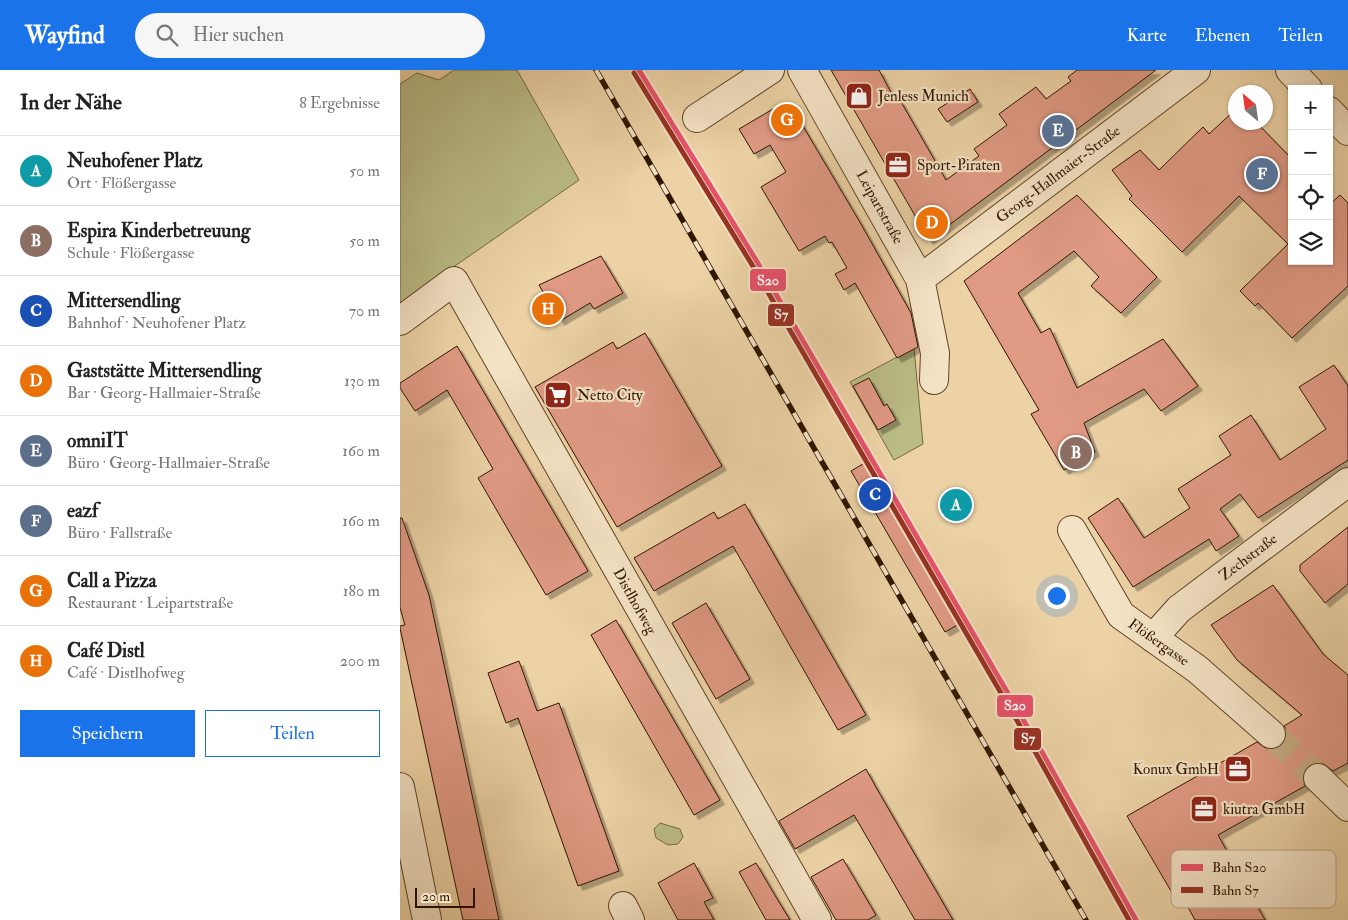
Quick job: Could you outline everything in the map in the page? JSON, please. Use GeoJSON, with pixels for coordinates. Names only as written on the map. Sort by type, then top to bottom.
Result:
{"type":"FeatureCollection","features":[{"type":"Feature","properties":{"kind":"street"},"geometry":{"type":"LineString","coordinates":[[697,118],[770,70]]}},
{"type":"Feature","properties":{"kind":"street","name":"Leipartstraße"},"geometry":{"type":"LineString","coordinates":[[802,70],[920,279],[935,353],[934,380]]}},
{"type":"Feature","properties":{"kind":"street","name":"Georg-Hallmaier-Straße"},"geometry":{"type":"LineString","coordinates":[[920,279],[1196,70]]}},
{"type":"Feature","properties":{"kind":"street"},"geometry":{"type":"LineString","coordinates":[[1290,70],[1304,85]]}},
{"type":"Feature","properties":{"kind":"street"},"geometry":{"type":"LineString","coordinates":[[1333,115],[1348,131]]}},
{"type":"Feature","properties":{"kind":"street","name":"Distlhofweg"},"geometry":{"type":"LineString","coordinates":[[400,321],[454,281],[817,920]]}},
{"type":"Feature","properties":{"kind":"street","name":"Zechstraße"},"geometry":{"type":"LineString","coordinates":[[1154,638],[1179,609],[1348,482]]}},
{"type":"Feature","properties":{"kind":"street","name":"Flößergasse"},"geometry":{"type":"LineString","coordinates":[[1072,530],[1117,610],[1126,620],[1197,670],[1272,734]]}},
{"type":"Feature","properties":{"kind":"street"},"geometry":{"type":"LineString","coordinates":[[1318,778],[1348,807]]}},
{"type":"Feature","properties":{"kind":"street"},"geometry":{"type":"LineString","coordinates":[[400,787],[427,920]]}},
{"type":"Feature","properties":{"kind":"green space"},"geometry":{"type":"Polygon","coordinates":[[[454,70],[517,70],[579,180],[400,304],[400,84],[417,73],[439,80],[454,70]]]}},
{"type":"Feature","properties":{"kind":"green space"},"geometry":{"type":"Polygon","coordinates":[[[914,348],[923,444],[894,460],[850,382],[914,348]]]}},
{"type":"Feature","properties":{"kind":"green space"},"geometry":{"type":"Polygon","coordinates":[[[660,823],[680,829],[683,837],[678,844],[668,845],[656,838],[654,829],[660,823]]]}},
{"type":"Feature","properties":{"kind":"building"},"geometry":{"type":"Polygon","coordinates":[[[831,70],[879,70],[896,102],[900,100],[946,180],[979,156],[974,149],[1007,125],[999,114],[1036,87],[1046,99],[1071,81],[1068,77],[1077,70],[1156,70],[929,240],[831,70]]]}},
{"type":"Feature","properties":{"kind":"building"},"geometry":{"type":"Polygon","coordinates":[[[970,89],[978,102],[947,122],[938,109],[970,89]]]}},
{"type":"Feature","properties":{"kind":"building"},"geometry":{"type":"Polygon","coordinates":[[[791,106],[911,313],[918,347],[897,358],[855,283],[844,290],[835,274],[847,268],[832,242],[829,243],[825,236],[799,251],[761,187],[786,172],[770,145],[754,154],[739,129],[773,109],[776,115],[791,106]]]}},
{"type":"Feature","properties":{"kind":"building"},"geometry":{"type":"Polygon","coordinates":[[[1228,116],[1228,130],[1264,130],[1288,155],[1288,244],[1239,196],[1182,252],[1129,199],[1132,196],[1112,170],[1140,150],[1159,170],[1203,127],[1209,134],[1228,116]]]}},
{"type":"Feature","properties":{"kind":"building"},"geometry":{"type":"Polygon","coordinates":[[[1077,195],[1157,277],[1121,313],[1091,286],[1099,277],[1074,251],[1018,293],[1041,333],[1050,328],[1077,388],[1163,339],[1198,386],[1161,411],[1144,389],[1084,423],[1095,452],[1064,470],[1031,414],[1039,410],[964,281],[1077,195]]]}},
{"type":"Feature","properties":{"kind":"building"},"geometry":{"type":"Polygon","coordinates":[[[1340,195],[1348,203],[1348,286],[1292,338],[1258,303],[1255,306],[1240,291],[1288,244],[1288,265],[1333,265],[1333,201],[1340,195]]]}},
{"type":"Feature","properties":{"kind":"building"},"geometry":{"type":"Polygon","coordinates":[[[601,256],[623,293],[594,309],[590,303],[560,321],[539,285],[601,256]]]}},
{"type":"Feature","properties":{"kind":"building"},"geometry":{"type":"Polygon","coordinates":[[[645,333],[722,466],[617,527],[535,387],[613,342],[617,349],[645,333]]]}},
{"type":"Feature","properties":{"kind":"building"},"geometry":{"type":"Polygon","coordinates":[[[457,346],[588,571],[546,595],[478,478],[493,469],[447,390],[415,411],[400,388],[400,383],[457,346]]]}},
{"type":"Feature","properties":{"kind":"building"},"geometry":{"type":"Polygon","coordinates":[[[1334,365],[1348,386],[1348,460],[1258,518],[1240,494],[1220,509],[1239,536],[1216,551],[1209,539],[1133,587],[1088,518],[1118,498],[1144,538],[1190,508],[1178,489],[1231,455],[1219,436],[1251,415],[1280,460],[1326,429],[1299,387],[1334,365]]]}},
{"type":"Feature","properties":{"kind":"building"},"geometry":{"type":"Polygon","coordinates":[[[869,378],[884,406],[887,404],[896,420],[878,430],[853,386],[869,378]]]}},
{"type":"Feature","properties":{"kind":"building"},"geometry":{"type":"Polygon","coordinates":[[[868,461],[961,623],[945,632],[851,471],[868,461]]]}},
{"type":"Feature","properties":{"kind":"building"},"geometry":{"type":"Polygon","coordinates":[[[745,504],[866,715],[838,730],[733,546],[654,591],[634,558],[714,512],[718,519],[745,504]]]}},
{"type":"Feature","properties":{"kind":"building"},"geometry":{"type":"Polygon","coordinates":[[[400,518],[402,518],[429,595],[499,920],[463,920],[400,628],[400,626],[405,625],[400,608],[400,518]]]}},
{"type":"Feature","properties":{"kind":"building"},"geometry":{"type":"Polygon","coordinates":[[[1348,527],[1348,584],[1325,603],[1300,571],[1300,565],[1348,527]]]}},
{"type":"Feature","properties":{"kind":"building"},"geometry":{"type":"Polygon","coordinates":[[[1273,585],[1323,654],[1348,675],[1348,763],[1333,771],[1322,763],[1313,763],[1307,767],[1303,774],[1305,786],[1218,835],[1226,850],[1171,850],[1171,891],[1127,816],[1257,742],[1267,749],[1276,749],[1282,745],[1286,738],[1284,726],[1302,715],[1237,660],[1211,625],[1273,585]]]}},
{"type":"Feature","properties":{"kind":"building"},"geometry":{"type":"Polygon","coordinates":[[[706,603],[750,679],[716,699],[672,623],[706,603]]]}},
{"type":"Feature","properties":{"kind":"building"},"geometry":{"type":"Polygon","coordinates":[[[616,620],[720,800],[694,815],[591,635],[616,620]]]}},
{"type":"Feature","properties":{"kind":"building"},"geometry":{"type":"Polygon","coordinates":[[[519,661],[537,711],[559,703],[619,871],[578,886],[518,718],[506,723],[488,673],[519,661]]]}},
{"type":"Feature","properties":{"kind":"building"},"geometry":{"type":"Polygon","coordinates":[[[866,769],[953,920],[915,920],[854,815],[795,849],[779,821],[866,769]]]}},
{"type":"Feature","properties":{"kind":"building"},"geometry":{"type":"Polygon","coordinates":[[[843,859],[876,915],[868,920],[836,920],[811,877],[843,859]]]}},
{"type":"Feature","properties":{"kind":"building"},"geometry":{"type":"Polygon","coordinates":[[[694,863],[713,898],[704,902],[714,920],[678,920],[658,883],[694,863]]]}},
{"type":"Feature","properties":{"kind":"building"},"geometry":{"type":"Polygon","coordinates":[[[756,863],[790,920],[766,920],[739,872],[756,863]]]}},
{"type":"Feature","properties":{"kind":"building"},"geometry":{"type":"Polygon","coordinates":[[[1188,908],[1258,908],[1265,920],[1195,920],[1188,908]]]}},
{"type":"Feature","properties":{"kind":"tunnel"},"geometry":{"type":"LineString","coordinates":[[1271,734],[1318,778]]}},
{"type":"Feature","properties":{"kind":"railway"},"geometry":{"type":"LineString","coordinates":[[596,70],[1086,920]]}},
{"type":"Feature","properties":{"kind":"rail line","name":"S20"},"geometry":{"type":"LineString","coordinates":[[639,70],[756,260],[1042,752],[1136,920]]}},
{"type":"Feature","properties":{"kind":"rail line","name":"S7"},"geometry":{"type":"LineString","coordinates":[[634,73],[751,263],[1037,755],[1129,920]]}},
{"type":"Feature","properties":{"kind":"place","name":"Jenless Munich"},"geometry":{"type":"Point","coordinates":[859,96]}},
{"type":"Feature","properties":{"kind":"place","name":"Call a Pizza"},"geometry":{"type":"Point","coordinates":[787,120]}},
{"type":"Feature","properties":{"kind":"place","name":"omniIT"},"geometry":{"type":"Point","coordinates":[1058,131]}},
{"type":"Feature","properties":{"kind":"place","name":"Sport-Piraten"},"geometry":{"type":"Point","coordinates":[898,165]}},
{"type":"Feature","properties":{"kind":"place","name":"eazf"},"geometry":{"type":"Point","coordinates":[1262,174]}},
{"type":"Feature","properties":{"kind":"place","name":"Gaststätte Mittersendling"},"geometry":{"type":"Point","coordinates":[932,223]}},
{"type":"Feature","properties":{"kind":"place","name":"Café Distl"},"geometry":{"type":"Point","coordinates":[548,309]}},
{"type":"Feature","properties":{"kind":"place","name":"Netto City"},"geometry":{"type":"Point","coordinates":[558,395]}},
{"type":"Feature","properties":{"kind":"place","name":"Espira Kinderbetreuung"},"geometry":{"type":"Point","coordinates":[1076,453]}},
{"type":"Feature","properties":{"kind":"place","name":"Mittersendling"},"geometry":{"type":"Point","coordinates":[875,495]}},
{"type":"Feature","properties":{"kind":"place","name":"Neuhofener Platz"},"geometry":{"type":"Point","coordinates":[956,505]}},
{"type":"Feature","properties":{"kind":"place","name":"Konux GmbH"},"geometry":{"type":"Point","coordinates":[1238,769]}},
{"type":"Feature","properties":{"kind":"place","name":"kiutra GmbH"},"geometry":{"type":"Point","coordinates":[1204,809]}}]}
